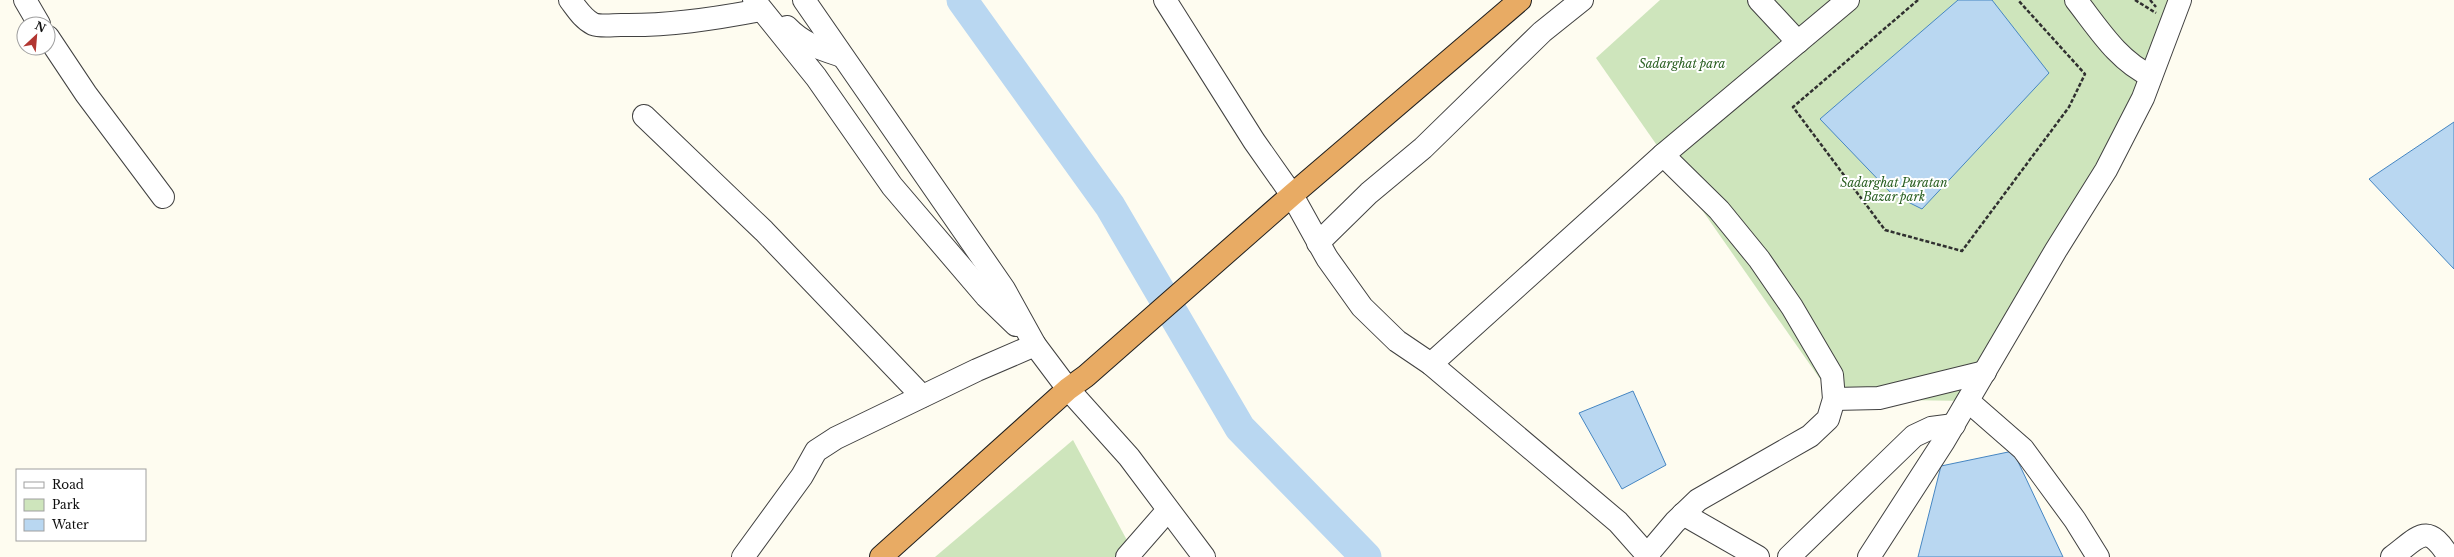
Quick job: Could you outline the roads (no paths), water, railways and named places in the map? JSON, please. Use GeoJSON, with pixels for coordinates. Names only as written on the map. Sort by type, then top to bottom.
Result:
{"type":"FeatureCollection","features":[{"type":"Feature","properties":{"kind":"highway"},"geometry":{"type":"LineString","coordinates":[[881,557],[1068,389],[1086,376],[1255,227],[1520,0]]}},
{"type":"Feature","properties":{"kind":"street"},"geometry":{"type":"LineString","coordinates":[[25,0],[35,16]]}},
{"type":"Feature","properties":{"kind":"street"},"geometry":{"type":"LineString","coordinates":[[570,0],[584,18],[595,24],[609,25],[678,23],[718,19],[756,4],[770,9],[805,43],[842,56]]}},
{"type":"Feature","properties":{"kind":"street"},"geometry":{"type":"LineString","coordinates":[[804,0],[1004,289],[1032,340],[1068,389],[1129,457],[1204,557]]}},
{"type":"Feature","properties":{"kind":"street"},"geometry":{"type":"LineString","coordinates":[[1165,0],[1254,141],[1292,195],[1318,243],[1362,307],[1397,341],[1431,364],[1618,522],[1648,556],[1683,514],[1698,500],[1810,436],[1828,419],[1834,399],[1832,375],[1792,307],[1760,259],[1719,210],[1663,155]]}},
{"type":"Feature","properties":{"kind":"street"},"geometry":{"type":"LineString","coordinates":[[1318,243],[1369,193],[1423,148],[1542,32],[1582,0]]}},
{"type":"Feature","properties":{"kind":"street"},"geometry":{"type":"LineString","coordinates":[[1759,0],[1798,42]]}},
{"type":"Feature","properties":{"kind":"street"},"geometry":{"type":"LineString","coordinates":[[1431,364],[1663,155],[1848,0]]}},
{"type":"Feature","properties":{"kind":"street"},"geometry":{"type":"LineString","coordinates":[[2076,0],[2120,55],[2139,70],[2152,76]]}},
{"type":"Feature","properties":{"kind":"street"},"geometry":{"type":"LineString","coordinates":[[1869,557],[1954,425],[2056,250],[2106,170],[2143,98],[2180,0]]}},
{"type":"Feature","properties":{"kind":"street"},"geometry":{"type":"LineString","coordinates":[[756,4],[816,77],[892,186],[986,296],[1008,319],[1032,340]]}},
{"type":"Feature","properties":{"kind":"street"},"geometry":{"type":"LineString","coordinates":[[56,49],[86,94],[163,198]]}},
{"type":"Feature","properties":{"kind":"street"},"geometry":{"type":"LineString","coordinates":[[644,116],[764,231],[922,396]]}},
{"type":"Feature","properties":{"kind":"street"},"geometry":{"type":"LineString","coordinates":[[743,557],[802,476],[816,451],[836,438],[1032,340]]}},
{"type":"Feature","properties":{"kind":"street"},"geometry":{"type":"LineString","coordinates":[[1834,399],[1880,398],[1985,372]]}},
{"type":"Feature","properties":{"kind":"street"},"geometry":{"type":"LineString","coordinates":[[1968,401],[2023,449],[2076,520],[2098,557]]}},
{"type":"Feature","properties":{"kind":"street"},"geometry":{"type":"LineString","coordinates":[[1789,557],[1914,436],[1932,428],[1954,425]]}},
{"type":"Feature","properties":{"kind":"street"},"geometry":{"type":"LineString","coordinates":[[1127,557],[1168,510]]}},
{"type":"Feature","properties":{"kind":"street"},"geometry":{"type":"LineString","coordinates":[[1683,514],[1758,557]]}},
{"type":"Feature","properties":{"kind":"street"},"geometry":{"type":"LineString","coordinates":[[2392,557],[2418,537],[2427,535],[2433,536],[2441,543],[2449,557]]}},
{"type":"Feature","properties":{"kind":"water"},"geometry":{"type":"Polygon","coordinates":[[[1958,0],[1992,0],[2049,73],[1922,209],[1892,194],[1820,119],[1958,0]]]}},
{"type":"Feature","properties":{"kind":"water"},"geometry":{"type":"Polygon","coordinates":[[[2454,122],[2454,269],[2369,179],[2454,122]]]}},
{"type":"Feature","properties":{"kind":"water"},"geometry":{"type":"Polygon","coordinates":[[[1633,391],[1666,465],[1622,489],[1579,413],[1633,391]]]}},
{"type":"Feature","properties":{"kind":"water"},"geometry":{"type":"Polygon","coordinates":[[[2013,451],[2063,557],[1918,557],[1941,466],[2013,451]]]}},
{"type":"Feature","properties":{"kind":"waterway"},"geometry":{"type":"LineString","coordinates":[[962,0],[1110,206],[1240,428],[1366,557]]}},
{"type":"Feature","properties":{"kind":"park label","name":"Sadarghat para"},"geometry":{"type":"Point","coordinates":[1682,63]}},
{"type":"Feature","properties":{"kind":"park label","name":"Sadarghat Puratan Bazar park"},"geometry":{"type":"Point","coordinates":[1894,189]}}]}
